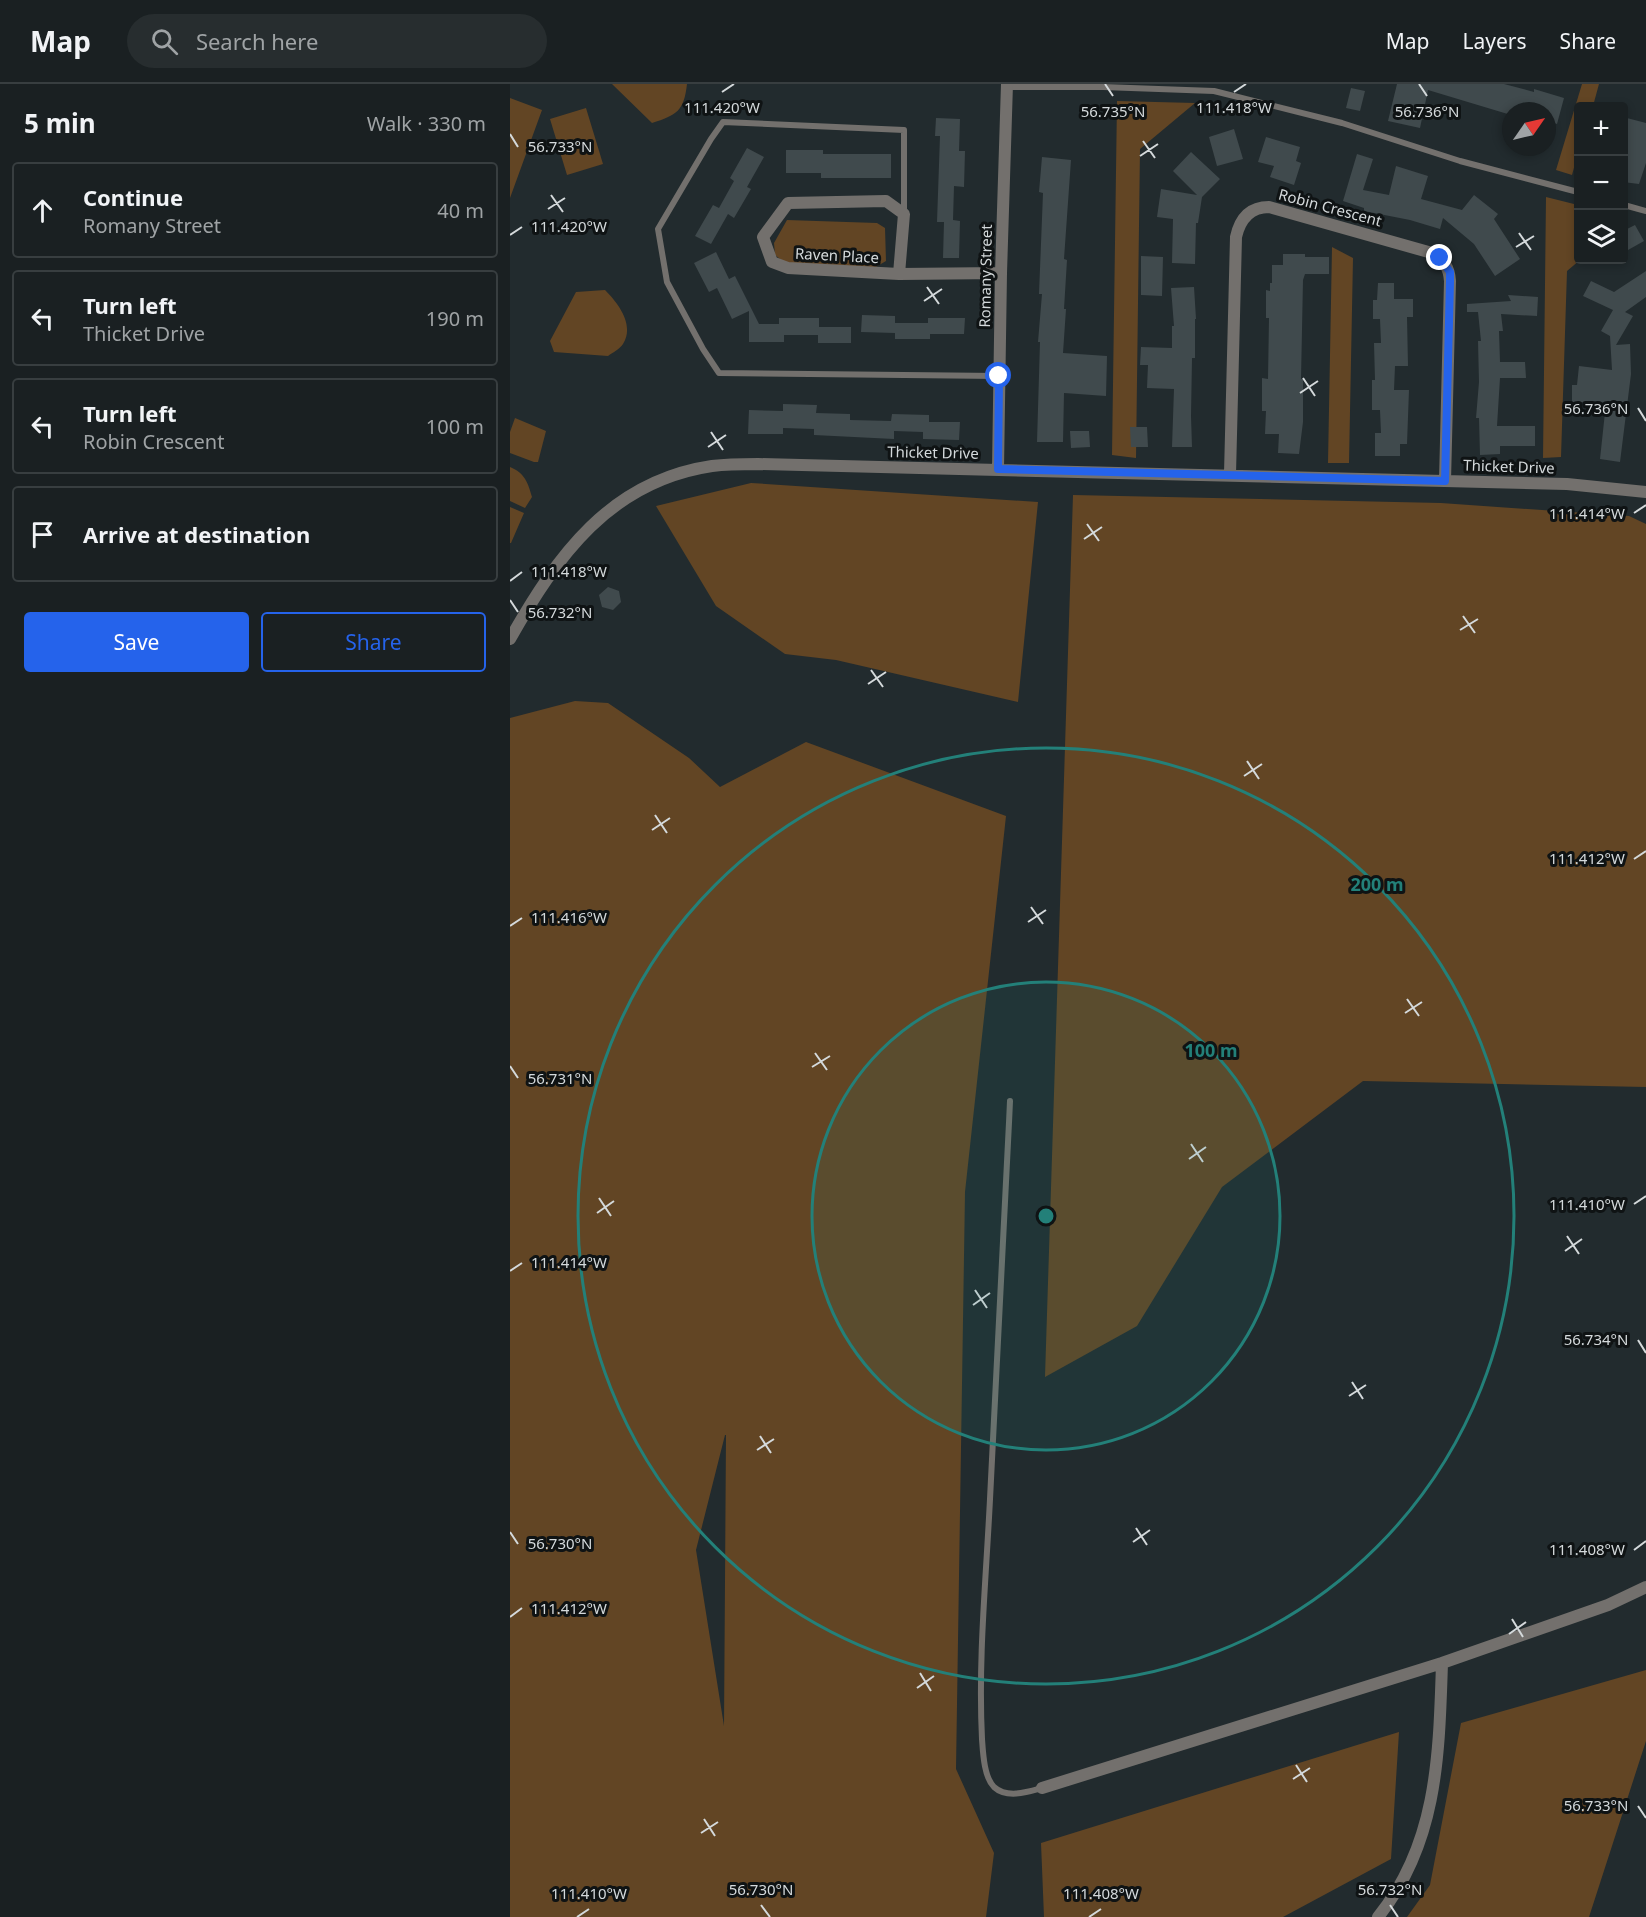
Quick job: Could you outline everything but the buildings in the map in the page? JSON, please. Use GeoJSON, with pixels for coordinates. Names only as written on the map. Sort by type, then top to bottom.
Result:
{"type":"FeatureCollection","features":[{"type":"Feature","properties":{"kind":"street","name":"Romany Street"},"geometry":{"type":"LineString","coordinates":[[998,469],[1007,86]]}},
{"type":"Feature","properties":{"kind":"street","name":"Raven Place"},"geometry":{"type":"LineString","coordinates":[[899,274],[904,214],[886,201],[788,202],[763,237],[772,262],[788,268],[899,274],[1001,273]]}},
{"type":"Feature","properties":{"kind":"street","name":"Robin Crescent"},"geometry":{"type":"LineString","coordinates":[[1230,474],[1236,237],[1239,225],[1245,217],[1260,207],[1269,207],[1432,253],[1445,263],[1450,272],[1445,481]]}},
{"type":"Feature","properties":{"kind":"street","name":"Thicket Drive"},"geometry":{"type":"LineString","coordinates":[[510,639],[556,565],[588,528],[627,496],[663,479],[714,466],[752,464],[1230,474],[1567,484],[1646,492]]}},
{"type":"Feature","properties":{"kind":"street"},"geometry":{"type":"LineString","coordinates":[[1042,1788],[1442,1663],[1608,1605],[1646,1587]]}},
{"type":"Feature","properties":{"kind":"street"},"geometry":{"type":"LineString","coordinates":[[1378,1917],[1392,1899],[1412,1861],[1432,1798],[1439,1749],[1442,1663]]}},
{"type":"Feature","properties":{"kind":"lane"},"geometry":{"type":"LineString","coordinates":[[1007,86],[1214,91],[1342,123],[1460,161],[1574,191]]}},
{"type":"Feature","properties":{"kind":"lane"},"geometry":{"type":"LineString","coordinates":[[904,214],[904,130],[723,122],[658,229],[668,282],[703,349],[719,373],[999,376]]}},
{"type":"Feature","properties":{"kind":"lane"},"geometry":{"type":"LineString","coordinates":[[1628,206],[1646,211]]}},
{"type":"Feature","properties":{"kind":"lane"},"geometry":{"type":"LineString","coordinates":[[1010,1101],[990,1511],[981,1642],[982,1741],[988,1777],[995,1788],[1018,1794],[1042,1788]]}},
{"type":"Feature","properties":{"kind":"shaded area"},"geometry":{"type":"Polygon","coordinates":[[[612,84],[687,84],[684,100],[678,111],[652,123],[612,84]]]}},
{"type":"Feature","properties":{"kind":"shaded area"},"geometry":{"type":"Polygon","coordinates":[[[1582,84],[1599,84],[1594,102],[1577,102],[1582,84]]]}},
{"type":"Feature","properties":{"kind":"shaded area"},"geometry":{"type":"Polygon","coordinates":[[[510,98],[542,110],[510,198],[510,98]]]}},
{"type":"Feature","properties":{"kind":"shaded area"},"geometry":{"type":"Polygon","coordinates":[[[1117,101],[1195,103],[1140,149],[1136,458],[1112,455],[1117,101]]]}},
{"type":"Feature","properties":{"kind":"shaded area"},"geometry":{"type":"Polygon","coordinates":[[[586,108],[603,164],[567,175],[550,119],[586,108]]]}},
{"type":"Feature","properties":{"kind":"shaded area"},"geometry":{"type":"Polygon","coordinates":[[[1574,110],[1572,175],[1556,170],[1574,110]]]}},
{"type":"Feature","properties":{"kind":"shaded area"},"geometry":{"type":"Polygon","coordinates":[[[1546,197],[1574,204],[1575,264],[1567,271],[1561,457],[1543,458],[1546,197]]]}},
{"type":"Feature","properties":{"kind":"shaded area"},"geometry":{"type":"Polygon","coordinates":[[[787,220],[877,223],[885,228],[886,261],[874,268],[785,263],[775,255],[774,243],[787,220]]]}},
{"type":"Feature","properties":{"kind":"shaded area"},"geometry":{"type":"Polygon","coordinates":[[[1332,247],[1353,258],[1349,463],[1328,463],[1332,247]]]}},
{"type":"Feature","properties":{"kind":"shaded area"},"geometry":{"type":"Polygon","coordinates":[[[605,290],[620,308],[626,322],[626,337],[622,346],[608,356],[554,352],[550,341],[576,292],[605,290]]]}},
{"type":"Feature","properties":{"kind":"shaded area"},"geometry":{"type":"Polygon","coordinates":[[[515,418],[546,431],[538,462],[510,453],[510,432],[515,418]]]}},
{"type":"Feature","properties":{"kind":"shaded area"},"geometry":{"type":"Polygon","coordinates":[[[510,467],[522,475],[529,487],[532,497],[525,508],[510,501],[510,467]]]}},
{"type":"Feature","properties":{"kind":"shaded area"},"geometry":{"type":"Polygon","coordinates":[[[751,483],[1038,502],[1018,702],[836,660],[785,654],[716,606],[656,506],[751,483]]]}},
{"type":"Feature","properties":{"kind":"shaded area"},"geometry":{"type":"Polygon","coordinates":[[[1073,495],[1441,503],[1629,516],[1646,524],[1646,1087],[1363,1081],[1222,1187],[1137,1326],[1045,1377],[1073,495]]]}},
{"type":"Feature","properties":{"kind":"shaded area"},"geometry":{"type":"Polygon","coordinates":[[[510,507],[524,513],[511,543],[510,543],[510,507]]]}},
{"type":"Feature","properties":{"kind":"shaded area"},"geometry":{"type":"Polygon","coordinates":[[[575,701],[608,703],[689,758],[720,787],[806,742],[1006,816],[965,1192],[956,1769],[994,1853],[986,1917],[510,1917],[510,718],[575,701]],[[726,1435],[696,1550],[724,1726],[726,1435]]]}},
{"type":"Feature","properties":{"kind":"shaded area"},"geometry":{"type":"Polygon","coordinates":[[[1646,1670],[1646,1741],[1589,1917],[1407,1917],[1430,1885],[1461,1723],[1646,1670]]]}},
{"type":"Feature","properties":{"kind":"shaded area"},"geometry":{"type":"Polygon","coordinates":[[[1399,1732],[1391,1859],[1283,1917],[1044,1917],[1041,1843],[1399,1732]]]}},
{"type":"Feature","properties":{"kind":"route"},"geometry":{"type":"LineString","coordinates":[[999,376],[998,469],[1445,481],[1450,272],[1440,258]]}}]}
